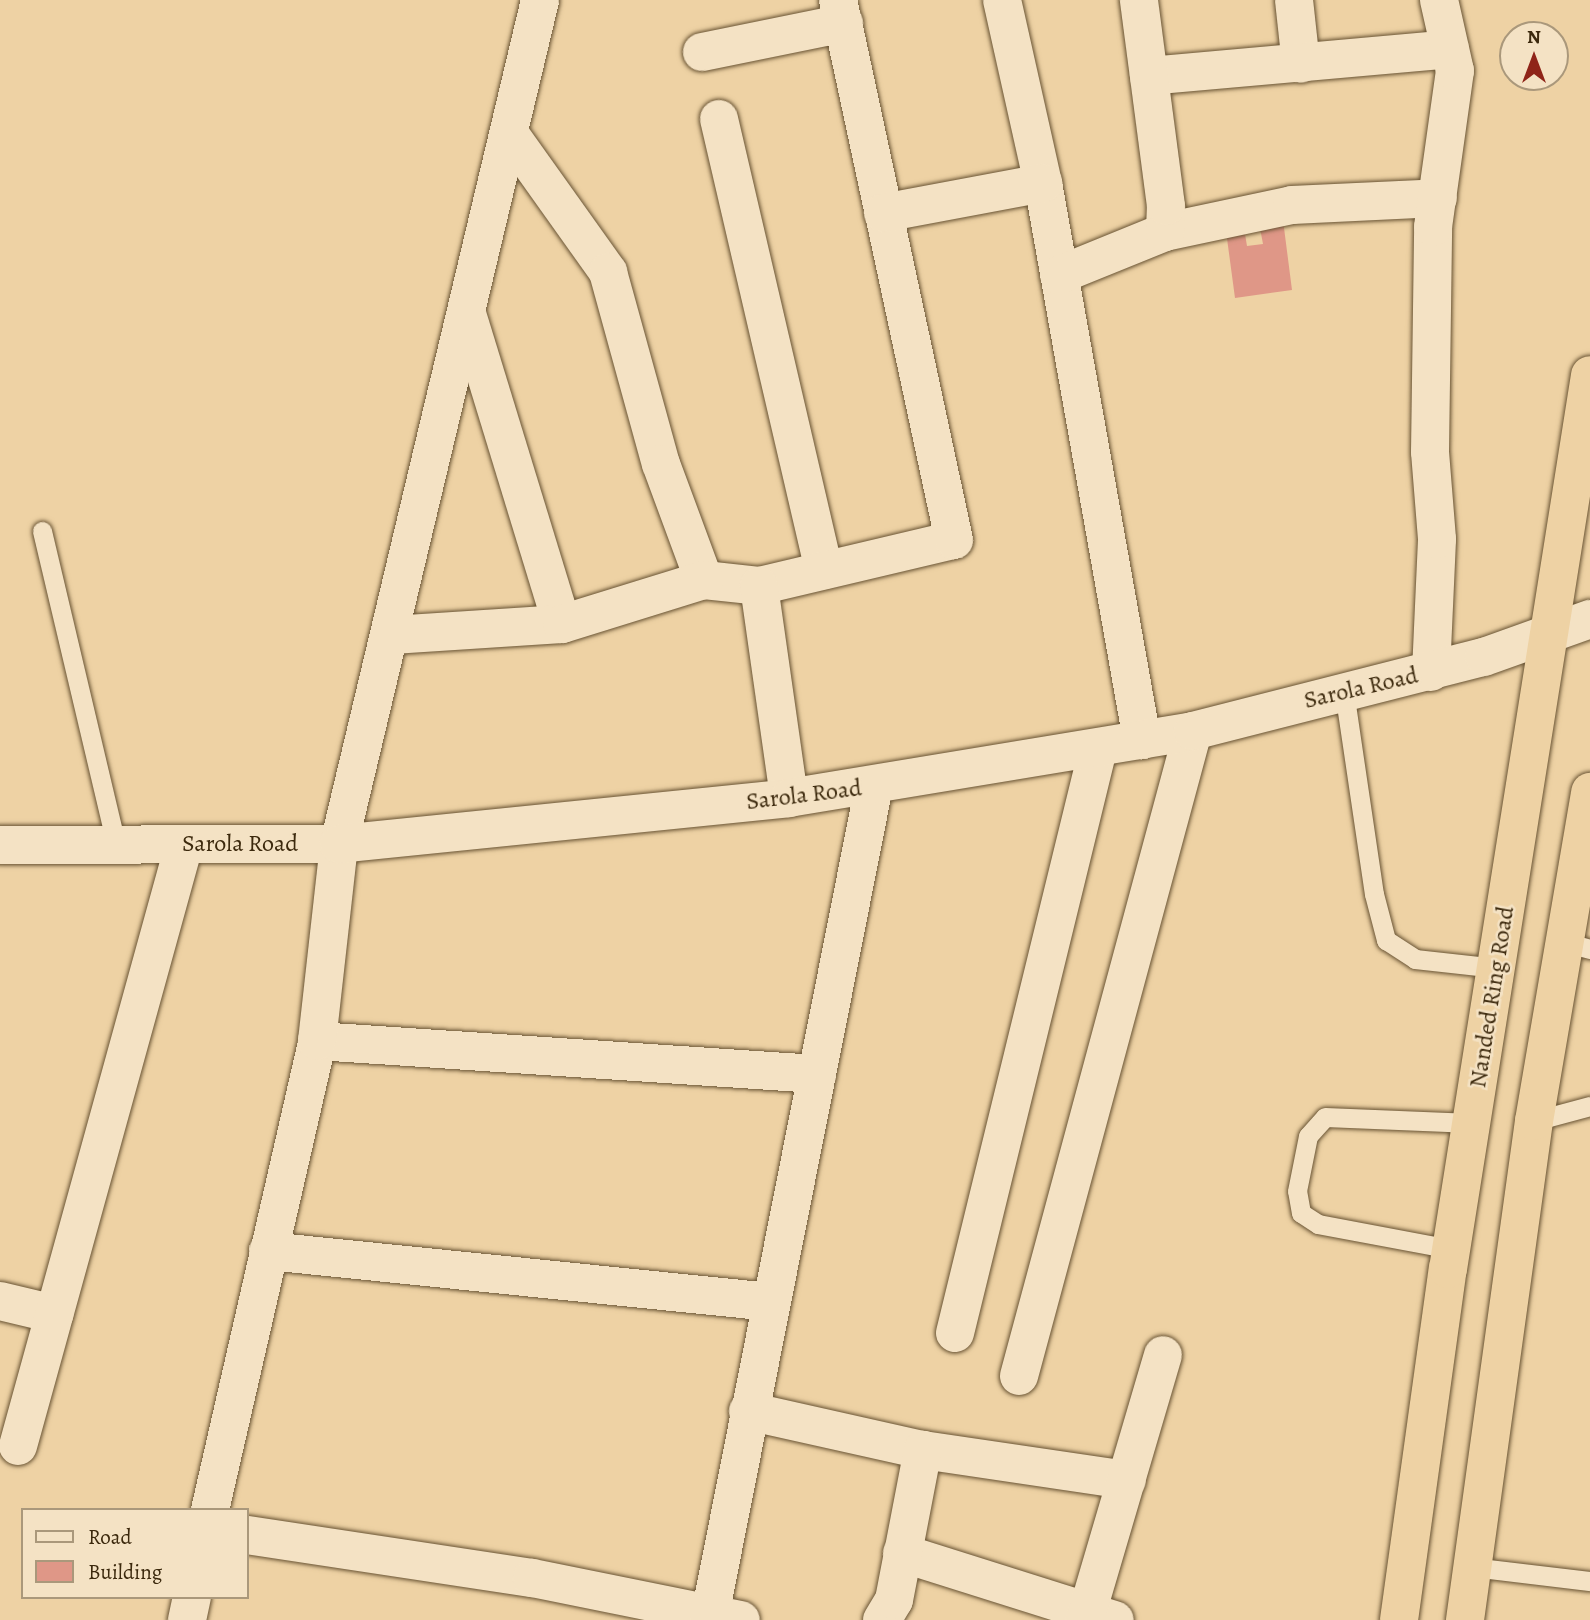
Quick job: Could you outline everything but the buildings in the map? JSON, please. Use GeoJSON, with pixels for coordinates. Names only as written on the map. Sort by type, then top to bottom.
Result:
{"type":"FeatureCollection","features":[{"type":"Feature","properties":{"kind":"highway","name":"Nanded Ring Road"},"geometry":{"type":"LineString","coordinates":[[1396,1619],[1451,1249],[1590,375]]}},
{"type":"Feature","properties":{"kind":"highway"},"geometry":{"type":"LineString","coordinates":[[1465,1620],[1534,1121],[1577,945],[1590,792]]}},
{"type":"Feature","properties":{"kind":"street"},"geometry":{"type":"LineString","coordinates":[[210,1508],[317,1041],[339,844],[392,635],[540,0]]}},
{"type":"Feature","properties":{"kind":"street"},"geometry":{"type":"LineString","coordinates":[[1002,0],[1044,183],[1142,740]]}},
{"type":"Feature","properties":{"kind":"street"},"geometry":{"type":"LineString","coordinates":[[1139,0],[1165,232]]}},
{"type":"Feature","properties":{"kind":"street"},"geometry":{"type":"LineString","coordinates":[[1294,0],[1301,64]]}},
{"type":"Feature","properties":{"kind":"street"},"geometry":{"type":"LineString","coordinates":[[1431,672],[1437,539],[1430,452],[1433,228],[1454,96],[1450,49],[1439,0]]}},
{"type":"Feature","properties":{"kind":"street"},"geometry":{"type":"LineString","coordinates":[[392,635],[562,624],[704,580],[759,586],[954,540],[841,11],[702,52]]}},
{"type":"Feature","properties":{"kind":"street"},"geometry":{"type":"LineString","coordinates":[[1149,76],[1450,49]]}},
{"type":"Feature","properties":{"kind":"street"},"geometry":{"type":"LineString","coordinates":[[719,119],[824,570]]}},
{"type":"Feature","properties":{"kind":"street"},"geometry":{"type":"LineString","coordinates":[[509,133],[608,272],[661,464],[704,580]]}},
{"type":"Feature","properties":{"kind":"street"},"geometry":{"type":"LineString","coordinates":[[883,213],[1044,183]]}},
{"type":"Feature","properties":{"kind":"street"},"geometry":{"type":"LineString","coordinates":[[1059,275],[1165,232],[1292,205],[1438,198]]}},
{"type":"Feature","properties":{"kind":"street"},"geometry":{"type":"LineString","coordinates":[[467,315],[562,624]]}},
{"type":"Feature","properties":{"kind":"street"},"geometry":{"type":"LineString","coordinates":[[759,586],[789,798]]}},
{"type":"Feature","properties":{"kind":"street","name":"Sarola Road"},"geometry":{"type":"LineString","coordinates":[[0,845],[339,844],[789,798],[874,786],[1192,731],[1344,691],[1431,672],[1549,636],[1590,619]]}},
{"type":"Feature","properties":{"kind":"street"},"geometry":{"type":"LineString","coordinates":[[1019,1376],[1192,731]]}},
{"type":"Feature","properties":{"kind":"street"},"geometry":{"type":"LineString","coordinates":[[955,1333],[1098,749]]}},
{"type":"Feature","properties":{"kind":"street"},"geometry":{"type":"LineString","coordinates":[[248,1535],[532,1578],[720,1619],[748,1411],[874,786]]}},
{"type":"Feature","properties":{"kind":"street"},"geometry":{"type":"LineString","coordinates":[[18,1446],[184,845]]}},
{"type":"Feature","properties":{"kind":"street"},"geometry":{"type":"LineString","coordinates":[[317,1041],[817,1074]]}},
{"type":"Feature","properties":{"kind":"street"},"geometry":{"type":"LineString","coordinates":[[268,1251],[771,1302]]}},
{"type":"Feature","properties":{"kind":"street"},"geometry":{"type":"LineString","coordinates":[[0,1301],[54,1314]]}},
{"type":"Feature","properties":{"kind":"street"},"geometry":{"type":"LineString","coordinates":[[902,1553],[1096,1618],[1126,1480],[1163,1355]]}},
{"type":"Feature","properties":{"kind":"street"},"geometry":{"type":"LineString","coordinates":[[748,1411],[923,1450],[1126,1480]]}},
{"type":"Feature","properties":{"kind":"street"},"geometry":{"type":"LineString","coordinates":[[881,1620],[894,1600],[923,1450]]}},
{"type":"Feature","properties":{"kind":"street"},"geometry":{"type":"LineString","coordinates":[[187,1620],[192,1599]]}},
{"type":"Feature","properties":{"kind":"lane"},"geometry":{"type":"LineString","coordinates":[[42,531],[116,845]]}},
{"type":"Feature","properties":{"kind":"lane"},"geometry":{"type":"LineString","coordinates":[[1344,691],[1374,894],[1386,940],[1415,959],[1497,968]]}},
{"type":"Feature","properties":{"kind":"lane"},"geometry":{"type":"LineString","coordinates":[[1534,1121],[1590,1106]]}},
{"type":"Feature","properties":{"kind":"lane"},"geometry":{"type":"LineString","coordinates":[[1451,1249],[1318,1224],[1301,1213],[1297,1191],[1308,1136],[1325,1117],[1472,1123]]}},
{"type":"Feature","properties":{"kind":"lane"},"geometry":{"type":"LineString","coordinates":[[1472,1567],[1590,1581]]}}]}
